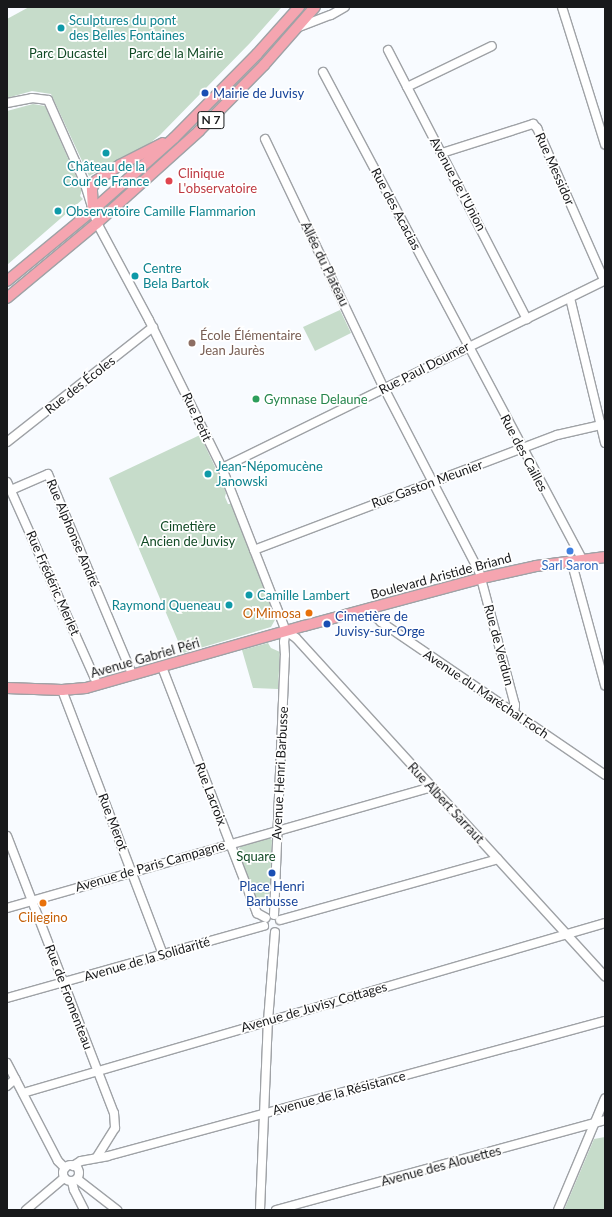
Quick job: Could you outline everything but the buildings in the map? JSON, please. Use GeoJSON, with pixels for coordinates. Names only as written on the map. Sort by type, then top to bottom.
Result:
{"type":"FeatureCollection","features":[{"type":"Feature","properties":{"kind":"main road","name":"N 7"},"geometry":{"type":"LineString","coordinates":[[7,281],[93,210],[174,138],[257,54],[299,7]]}},
{"type":"Feature","properties":{"kind":"main road","name":"N 7"},"geometry":{"type":"LineString","coordinates":[[7,298],[97,223],[199,131],[299,27],[316,7]]}},
{"type":"Feature","properties":{"kind":"main road"},"geometry":{"type":"LineString","coordinates":[[93,210],[92,188],[96,181],[120,165],[174,138]]}},
{"type":"Feature","properties":{"kind":"main road","name":"Boulevard Aristide Briand"},"geometry":{"type":"LineString","coordinates":[[286,631],[482,578],[582,558],[605,557]]}},
{"type":"Feature","properties":{"kind":"main road","name":"Avenue Gabriel Péri"},"geometry":{"type":"LineString","coordinates":[[7,688],[62,690],[80,689],[286,631]]}},
{"type":"Feature","properties":{"kind":"street"},"geometry":{"type":"LineString","coordinates":[[316,7],[325,18]]}},
{"type":"Feature","properties":{"kind":"street"},"geometry":{"type":"LineString","coordinates":[[299,27],[325,18],[345,7]]}},
{"type":"Feature","properties":{"kind":"street"},"geometry":{"type":"LineString","coordinates":[[562,7],[605,144]]}},
{"type":"Feature","properties":{"kind":"street"},"geometry":{"type":"LineString","coordinates":[[407,87],[492,46]]}},
{"type":"Feature","properties":{"kind":"street","name":"Avenue de l'Union"},"geometry":{"type":"LineString","coordinates":[[388,50],[527,319]]}},
{"type":"Feature","properties":{"kind":"street","name":"Rue des Acacias"},"geometry":{"type":"LineString","coordinates":[[323,72],[468,346]]}},
{"type":"Feature","properties":{"kind":"street","name":"Rue Petit"},"geometry":{"type":"LineString","coordinates":[[7,103],[32,98],[48,100],[84,181],[97,223],[153,327],[222,468],[286,631]]}},
{"type":"Feature","properties":{"kind":"street","name":"Rue Messidor"},"geometry":{"type":"LineString","coordinates":[[442,154],[533,124],[537,128],[605,280]]}},
{"type":"Feature","properties":{"kind":"street","name":"Allée du Plateau"},"geometry":{"type":"LineString","coordinates":[[265,139],[384,388],[433,482]]}},
{"type":"Feature","properties":{"kind":"street","name":"Rue Paul Doumer"},"geometry":{"type":"LineString","coordinates":[[222,468],[605,280]]}},
{"type":"Feature","properties":{"kind":"street"},"geometry":{"type":"LineString","coordinates":[[570,298],[603,424],[605,443]]}},
{"type":"Feature","properties":{"kind":"street","name":"Rue des Écoles"},"geometry":{"type":"LineString","coordinates":[[7,442],[153,327]]}},
{"type":"Feature","properties":{"kind":"street","name":"Rue des Cailles"},"geometry":{"type":"LineString","coordinates":[[468,346],[582,558]]}},
{"type":"Feature","properties":{"kind":"street","name":"Rue Gaston Meunier"},"geometry":{"type":"LineString","coordinates":[[254,550],[558,435],[603,424]]}},
{"type":"Feature","properties":{"kind":"street","name":"Rue Alphonse André"},"geometry":{"type":"LineString","coordinates":[[11,490],[48,474],[132,674]]}},
{"type":"Feature","properties":{"kind":"street","name":"Rue Frédéric Merlet"},"geometry":{"type":"LineString","coordinates":[[7,482],[98,685]]}},
{"type":"Feature","properties":{"kind":"street","name":"Rue de Verdun"},"geometry":{"type":"LineString","coordinates":[[433,482],[482,578],[515,705],[514,713]]}},
{"type":"Feature","properties":{"kind":"street"},"geometry":{"type":"LineString","coordinates":[[571,560],[605,685]]}},
{"type":"Feature","properties":{"kind":"street","name":"Avenue du Maréchal Foch"},"geometry":{"type":"LineString","coordinates":[[372,607],[374,615],[381,622],[605,775]]}},
{"type":"Feature","properties":{"kind":"street","name":"Rue Albert Sarraut"},"geometry":{"type":"LineString","coordinates":[[286,631],[296,638],[605,976]]}},
{"type":"Feature","properties":{"kind":"street","name":"Avenue Henri Barbusse"},"geometry":{"type":"LineString","coordinates":[[271,920],[277,830],[285,655],[284,642],[286,631]]}},
{"type":"Feature","properties":{"kind":"street","name":"Rue Lacroix"},"geometry":{"type":"LineString","coordinates":[[162,667],[257,913],[271,920]]}},
{"type":"Feature","properties":{"kind":"street","name":"Rue Merot"},"geometry":{"type":"LineString","coordinates":[[62,690],[163,955]]}},
{"type":"Feature","properties":{"kind":"street","name":"Avenue de Paris Campagne"},"geometry":{"type":"LineString","coordinates":[[7,908],[230,843],[431,787]]}},
{"type":"Feature","properties":{"kind":"street","name":"Rue de Fromenteau"},"geometry":{"type":"LineString","coordinates":[[7,836],[114,1113],[115,1126],[97,1157]]}},
{"type":"Feature","properties":{"kind":"street","name":"Avenue de la Solidarité"},"geometry":{"type":"LineString","coordinates":[[7,998],[163,955],[271,920],[498,860]]}},
{"type":"Feature","properties":{"kind":"street"},"geometry":{"type":"LineString","coordinates":[[260,1210],[268,1021],[274,932],[280,927],[271,920],[266,930],[274,932]]}},
{"type":"Feature","properties":{"kind":"street","name":"Avenue de Juvisy Cottages"},"geometry":{"type":"LineString","coordinates":[[23,1093],[566,933],[605,923]]}},
{"type":"Feature","properties":{"kind":"street","name":"Avenue de la Résistance"},"geometry":{"type":"LineString","coordinates":[[65,1168],[97,1157],[108,1156],[605,1021]]}},
{"type":"Feature","properties":{"kind":"street"},"geometry":{"type":"LineString","coordinates":[[7,1063],[58,1161],[65,1168],[63,1171],[71,1180],[117,1210]]}},
{"type":"Feature","properties":{"kind":"street"},"geometry":{"type":"LineString","coordinates":[[7,1086],[15,1079]]}},
{"type":"Feature","properties":{"kind":"street"},"geometry":{"type":"LineString","coordinates":[[558,1210],[605,1098]]}},
{"type":"Feature","properties":{"kind":"street","name":"Avenue des Alouettes"},"geometry":{"type":"LineString","coordinates":[[276,1210],[593,1125],[605,1120]]}},
{"type":"Feature","properties":{"kind":"street"},"geometry":{"type":"LineString","coordinates":[[26,1210],[71,1180],[78,1170],[74,1166]]}},
{"type":"Feature","properties":{"kind":"street"},"geometry":{"type":"LineString","coordinates":[[71,1180],[74,1190],[84,1210]]}},
{"type":"Feature","properties":{"kind":"green space"},"geometry":{"type":"Polygon","coordinates":[[[29,7],[281,8],[250,43],[160,135],[150,143],[89,176],[51,94],[32,91],[7,98],[7,19],[29,7]]]}},
{"type":"Feature","properties":{"kind":"green space"},"geometry":{"type":"Polygon","coordinates":[[[33,104],[45,106],[82,190],[80,196],[83,199],[7,265],[7,111],[33,104]]]}},
{"type":"Feature","properties":{"kind":"green space"},"geometry":{"type":"Polygon","coordinates":[[[340,310],[351,333],[315,351],[303,327],[340,310]]]}},
{"type":"Feature","properties":{"kind":"green space","name":"Cimetière Ancien de Juvisy"},"geometry":{"type":"Polygon","coordinates":[[[200,435],[223,484],[226,493],[225,497],[228,504],[231,504],[276,618],[271,627],[183,653],[109,478],[200,435]]]}},
{"type":"Feature","properties":{"kind":"green space"},"geometry":{"type":"Polygon","coordinates":[[[268,643],[271,648],[280,652],[278,689],[253,688],[242,650],[268,643]]]}},
{"type":"Feature","properties":{"kind":"green space","name":"Square"},"geometry":{"type":"Polygon","coordinates":[[[269,838],[272,840],[269,905],[260,907],[238,851],[241,845],[269,838]]]}},
{"type":"Feature","properties":{"kind":"green space"},"geometry":{"type":"Polygon","coordinates":[[[605,1137],[605,1210],[564,1210],[594,1139],[605,1137]]]}},
{"type":"Feature","properties":{"kind":"place","name":"Sculptures du pont des Belles Fontaines"},"geometry":{"type":"Point","coordinates":[61,28]}},
{"type":"Feature","properties":{"kind":"place","name":"Mairie de Juvisy"},"geometry":{"type":"Point","coordinates":[205,93]}},
{"type":"Feature","properties":{"kind":"place","name":"Château de la Cour de France"},"geometry":{"type":"Point","coordinates":[106,153]}},
{"type":"Feature","properties":{"kind":"place","name":"Clinique L'observatoire"},"geometry":{"type":"Point","coordinates":[169,181]}},
{"type":"Feature","properties":{"kind":"place","name":"Observatoire Camille Flammarion"},"geometry":{"type":"Point","coordinates":[58,211]}},
{"type":"Feature","properties":{"kind":"place","name":"Centre Bela Bartok"},"geometry":{"type":"Point","coordinates":[135,276]}},
{"type":"Feature","properties":{"kind":"place","name":"École Élémentaire Jean Jaurès"},"geometry":{"type":"Point","coordinates":[192,343]}},
{"type":"Feature","properties":{"kind":"place","name":"Gymnase Delaune"},"geometry":{"type":"Point","coordinates":[256,399]}},
{"type":"Feature","properties":{"kind":"place","name":"Jean-Népomucène Janowski"},"geometry":{"type":"Point","coordinates":[208,474]}},
{"type":"Feature","properties":{"kind":"place","name":"Sarl Saron"},"geometry":{"type":"Point","coordinates":[570,551]}},
{"type":"Feature","properties":{"kind":"place","name":"Camille Lambert"},"geometry":{"type":"Point","coordinates":[249,595]}},
{"type":"Feature","properties":{"kind":"place","name":"Raymond Queneau"},"geometry":{"type":"Point","coordinates":[229,605]}},
{"type":"Feature","properties":{"kind":"place","name":"O'Mimosa"},"geometry":{"type":"Point","coordinates":[309,613]}},
{"type":"Feature","properties":{"kind":"place","name":"Cimetière de Juvisy-sur-Orge"},"geometry":{"type":"Point","coordinates":[327,624]}},
{"type":"Feature","properties":{"kind":"place","name":"Place Henri Barbusse"},"geometry":{"type":"Point","coordinates":[272,873]}},
{"type":"Feature","properties":{"kind":"place","name":"Ciliegino"},"geometry":{"type":"Point","coordinates":[43,903]}},
{"type":"Feature","properties":{"kind":"park label","name":"Parc Ducastel"},"geometry":{"type":"Point","coordinates":[68,53]}},
{"type":"Feature","properties":{"kind":"park label","name":"Parc de la Mairie"},"geometry":{"type":"Point","coordinates":[176,53]}}]}
